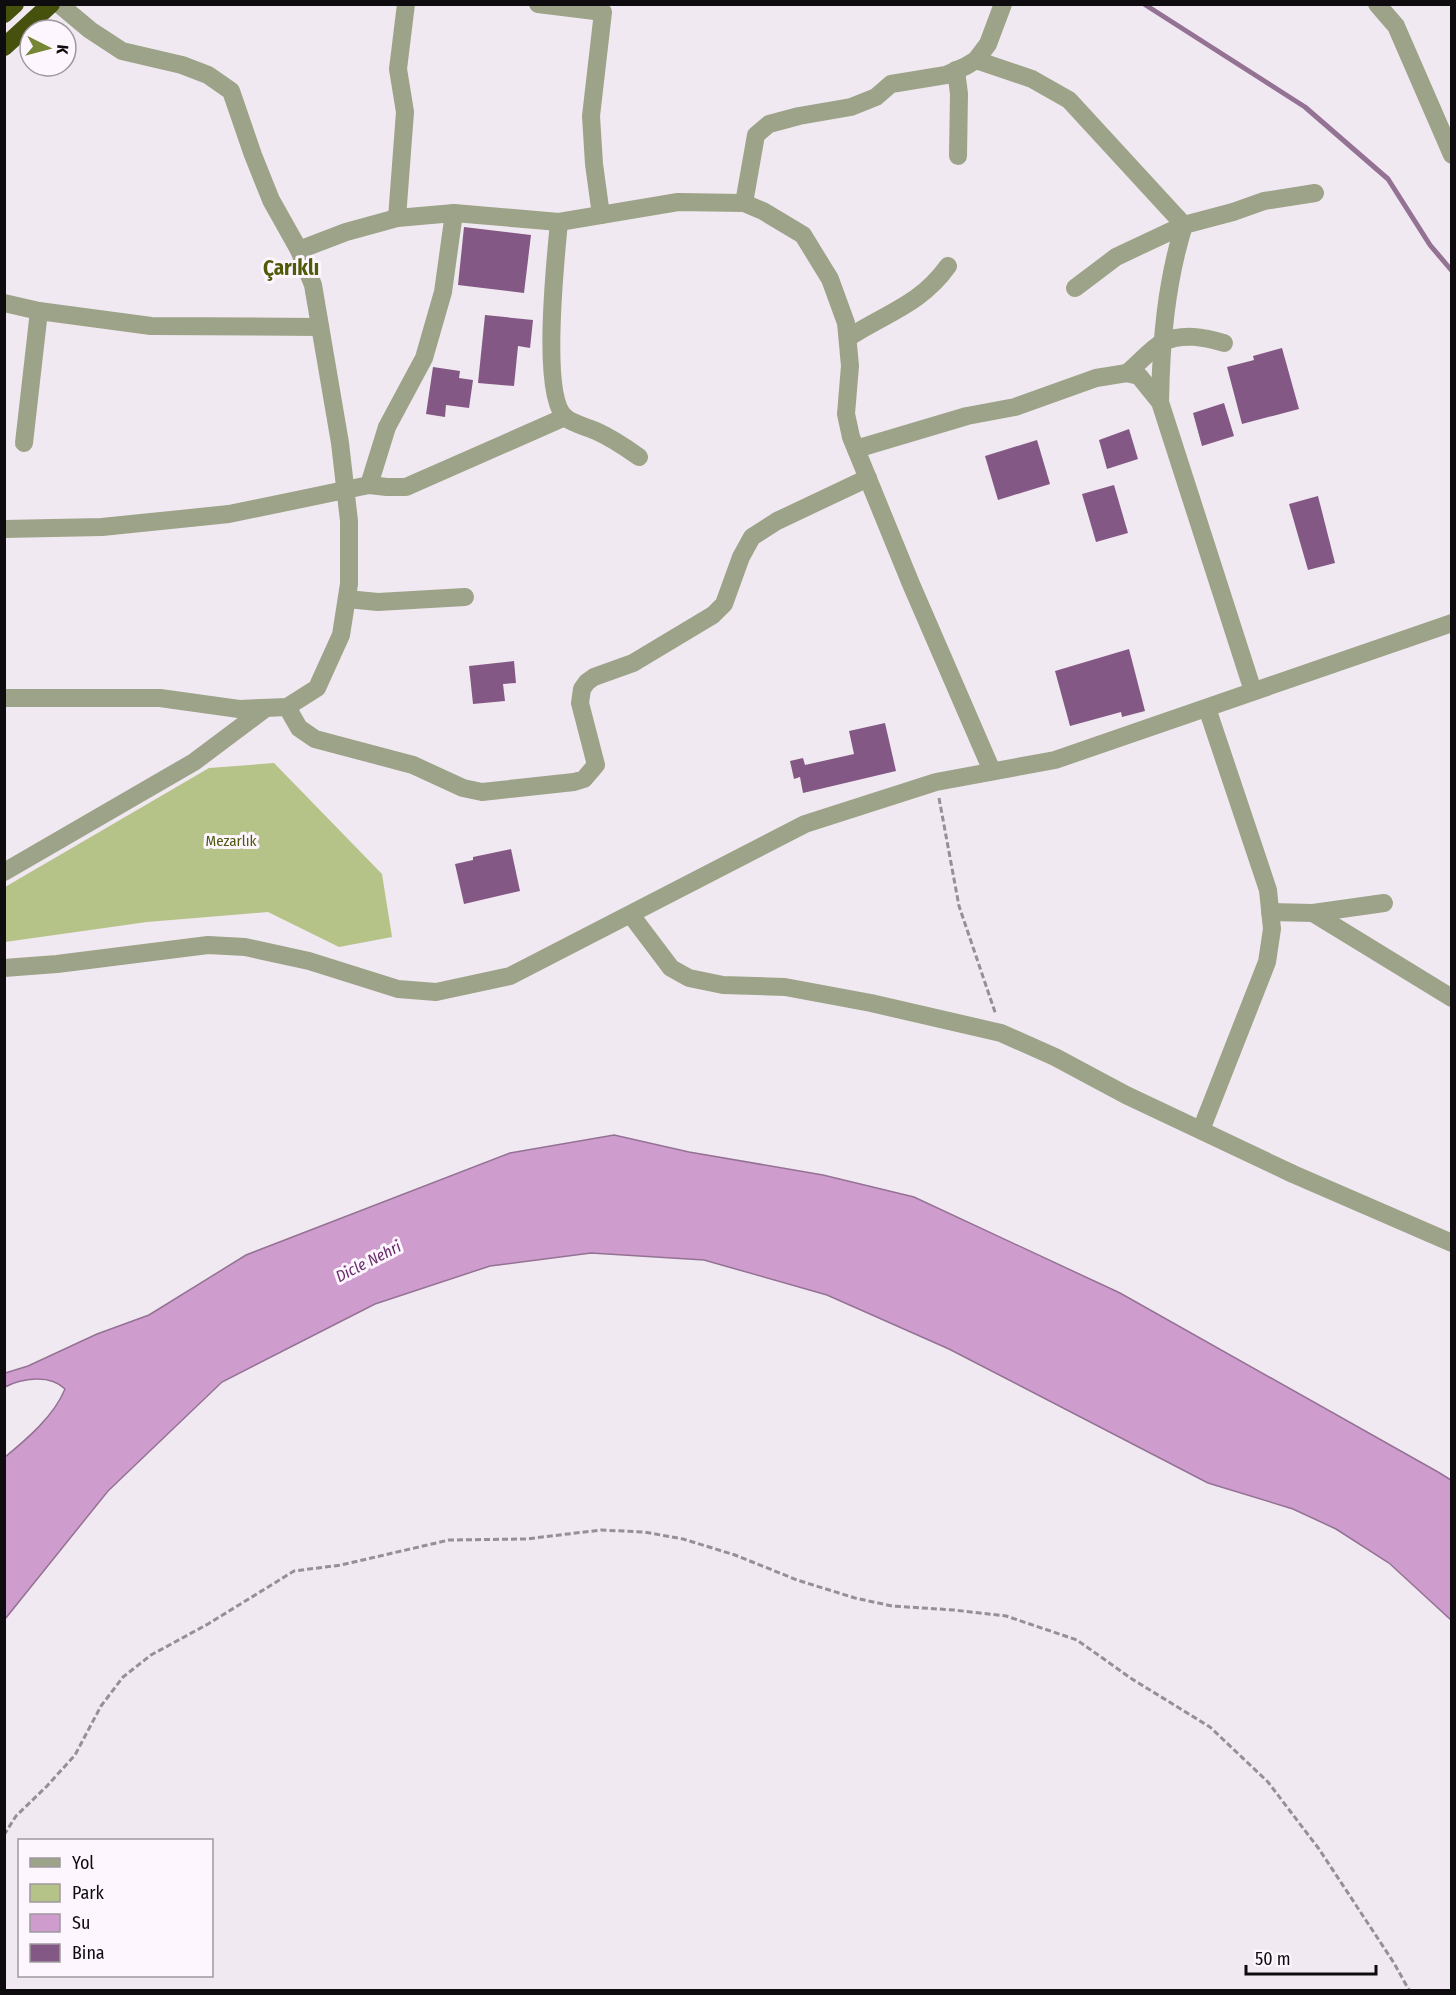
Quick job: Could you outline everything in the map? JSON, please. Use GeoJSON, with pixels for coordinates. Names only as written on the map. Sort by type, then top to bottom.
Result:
{"type":"FeatureCollection","features":[{"type":"Feature","properties":{"kind":"highway"},"geometry":{"type":"LineString","coordinates":[[4,14],[15,4]]}},
{"type":"Feature","properties":{"kind":"highway"},"geometry":{"type":"LineString","coordinates":[[4,47],[51,4]]}},
{"type":"Feature","properties":{"kind":"street"},"geometry":{"type":"LineString","coordinates":[[4,698],[160,698],[238,709],[287,707],[317,688],[342,635],[349,584],[346,489],[313,285],[299,250],[271,200],[231,90],[208,75],[182,65],[122,51],[90,30],[59,4]]}},
{"type":"Feature","properties":{"kind":"street"},"geometry":{"type":"LineString","coordinates":[[397,218],[405,112],[398,69],[405,4]]}},
{"type":"Feature","properties":{"kind":"street"},"geometry":{"type":"LineString","coordinates":[[538,4],[603,12],[591,116],[594,164],[601,215]]}},
{"type":"Feature","properties":{"kind":"street"},"geometry":{"type":"LineString","coordinates":[[744,203],[756,135],[769,124],[851,107],[876,97],[891,84],[946,75],[976,60],[988,45],[1003,4]]}},
{"type":"Feature","properties":{"kind":"street"},"geometry":{"type":"LineString","coordinates":[[1377,4],[1396,26],[1452,154]]}},
{"type":"Feature","properties":{"kind":"street"},"geometry":{"type":"LineString","coordinates":[[976,60],[1032,79],[1069,100],[1184,225]]}},
{"type":"Feature","properties":{"kind":"street"},"geometry":{"type":"LineString","coordinates":[[956,70],[959,94],[958,156]]}},
{"type":"Feature","properties":{"kind":"street"},"geometry":{"type":"LineString","coordinates":[[1076,288],[1116,257],[1184,225],[1264,201],[1315,193]]}},
{"type":"Feature","properties":{"kind":"street"},"geometry":{"type":"LineString","coordinates":[[299,250],[346,232],[397,218],[454,213],[559,222],[678,202],[744,203],[763,211],[802,235],[830,279],[846,323],[850,366],[846,414],[851,437],[911,584],[992,771]]}},
{"type":"Feature","properties":{"kind":"street"},"geometry":{"type":"LineString","coordinates":[[369,485],[387,427],[424,358],[443,292],[454,213]]}},
{"type":"Feature","properties":{"kind":"street"},"geometry":{"type":"LineString","coordinates":[[559,222],[551,330],[553,381],[560,408],[565,417],[615,440],[639,457]]}},
{"type":"Feature","properties":{"kind":"street"},"geometry":{"type":"LineString","coordinates":[[1184,225],[1175,255],[1161,343],[1160,402],[1253,691]]}},
{"type":"Feature","properties":{"kind":"street"},"geometry":{"type":"LineString","coordinates":[[848,338],[921,296],[937,281],[948,266]]}},
{"type":"Feature","properties":{"kind":"street"},"geometry":{"type":"LineString","coordinates":[[4,303],[39,311],[151,326],[320,327]]}},
{"type":"Feature","properties":{"kind":"street"},"geometry":{"type":"LineString","coordinates":[[24,443],[39,311]]}},
{"type":"Feature","properties":{"kind":"street"},"geometry":{"type":"LineString","coordinates":[[1127,373],[1161,343],[1182,337],[1204,338],[1224,343]]}},
{"type":"Feature","properties":{"kind":"street"},"geometry":{"type":"LineString","coordinates":[[856,449],[968,416],[1015,407],[1096,378],[1127,373],[1139,376],[1160,402]]}},
{"type":"Feature","properties":{"kind":"street"},"geometry":{"type":"LineString","coordinates":[[4,529],[102,527],[229,514],[369,485],[387,488],[406,487],[565,417]]}},
{"type":"Feature","properties":{"kind":"street"},"geometry":{"type":"LineString","coordinates":[[287,707],[299,728],[315,739],[413,765],[463,788],[482,792],[584,779],[596,765],[580,703],[582,689],[587,682],[594,677],[633,663],[713,615],[724,604],[741,556],[752,537],[777,521],[867,478]]}},
{"type":"Feature","properties":{"kind":"street"},"geometry":{"type":"LineString","coordinates":[[347,599],[378,602],[465,597]]}},
{"type":"Feature","properties":{"kind":"street"},"geometry":{"type":"LineString","coordinates":[[4,968],[57,964],[208,945],[245,947],[309,961],[398,989],[436,992],[510,976],[805,824],[936,782],[1054,760],[1452,623]]}},
{"type":"Feature","properties":{"kind":"street"},"geometry":{"type":"LineString","coordinates":[[4,872],[194,762],[266,708]]}},
{"type":"Feature","properties":{"kind":"street"},"geometry":{"type":"LineString","coordinates":[[1201,1130],[1267,962],[1272,929],[1268,890],[1207,708]]}},
{"type":"Feature","properties":{"kind":"street"},"geometry":{"type":"LineString","coordinates":[[1270,912],[1313,913],[1384,903]]}},
{"type":"Feature","properties":{"kind":"street"},"geometry":{"type":"LineString","coordinates":[[1313,913],[1452,998]]}},
{"type":"Feature","properties":{"kind":"street"},"geometry":{"type":"LineString","coordinates":[[631,915],[671,968],[689,978],[723,985],[785,987],[871,1003],[1001,1033],[1055,1057],[1126,1095],[1293,1174],[1452,1243]]}},
{"type":"Feature","properties":{"kind":"path"},"geometry":{"type":"LineString","coordinates":[[936,782],[959,906],[1001,1033]]}},
{"type":"Feature","properties":{"kind":"path"},"geometry":{"type":"LineString","coordinates":[[4,1835],[15,1816],[75,1755],[101,1706],[123,1677],[151,1655],[294,1571],[341,1565],[449,1540],[526,1539],[601,1530],[644,1532],[683,1539],[855,1598],[892,1606],[1006,1616],[1077,1640],[1132,1679],[1210,1728],[1268,1782],[1319,1849],[1394,1963],[1409,1990]]}},
{"type":"Feature","properties":{"kind":"green space","name":"Mezarlık"},"geometry":{"type":"Polygon","coordinates":[[[274,763],[382,874],[392,937],[339,947],[268,912],[147,922],[5,942],[5,887],[209,768],[274,763]]]}},
{"type":"Feature","properties":{"kind":"water","name":"Dicle Nehri"},"geometry":{"type":"Polygon","coordinates":[[[614,1135],[689,1152],[823,1175],[914,1197],[1120,1293],[1438,1472],[1451,1480],[1451,1620],[1389,1563],[1336,1529],[1293,1509],[1208,1483],[949,1349],[827,1295],[704,1260],[591,1253],[490,1266],[375,1304],[222,1382],[108,1491],[5,1619],[5,1457],[47,1418],[65,1389],[59,1384],[44,1379],[19,1381],[5,1387],[5,1373],[28,1366],[97,1334],[149,1315],[246,1255],[510,1153],[614,1135]]]}},
{"type":"Feature","properties":{"kind":"building"},"geometry":{"type":"Polygon","coordinates":[[[464,227],[531,235],[524,293],[458,285],[464,227]]]}},
{"type":"Feature","properties":{"kind":"building"},"geometry":{"type":"Polygon","coordinates":[[[485,315],[533,320],[530,348],[518,346],[514,386],[478,383],[485,315]]]}},
{"type":"Feature","properties":{"kind":"building"},"geometry":{"type":"Polygon","coordinates":[[[1282,348],[1299,409],[1242,424],[1227,367],[1254,360],[1253,356],[1282,348]]]}},
{"type":"Feature","properties":{"kind":"building"},"geometry":{"type":"Polygon","coordinates":[[[433,367],[460,371],[459,378],[473,380],[469,408],[446,405],[445,417],[426,414],[433,367]]]}},
{"type":"Feature","properties":{"kind":"building"},"geometry":{"type":"Polygon","coordinates":[[[1224,403],[1234,436],[1202,446],[1193,413],[1224,403]]]}},
{"type":"Feature","properties":{"kind":"building"},"geometry":{"type":"Polygon","coordinates":[[[1129,429],[1138,459],[1107,469],[1099,440],[1129,429]]]}},
{"type":"Feature","properties":{"kind":"building"},"geometry":{"type":"Polygon","coordinates":[[[1037,440],[1050,484],[998,500],[985,456],[1037,440]]]}},
{"type":"Feature","properties":{"kind":"building"},"geometry":{"type":"Polygon","coordinates":[[[1114,485],[1128,533],[1096,542],[1082,494],[1114,485]]]}},
{"type":"Feature","properties":{"kind":"building"},"geometry":{"type":"Polygon","coordinates":[[[1318,496],[1335,563],[1308,570],[1289,504],[1318,496]]]}},
{"type":"Feature","properties":{"kind":"building"},"geometry":{"type":"Polygon","coordinates":[[[1129,649],[1145,711],[1122,717],[1121,712],[1070,726],[1055,671],[1129,649]]]}},
{"type":"Feature","properties":{"kind":"building"},"geometry":{"type":"Polygon","coordinates":[[[514,661],[516,683],[503,684],[505,701],[473,704],[469,666],[514,661]]]}},
{"type":"Feature","properties":{"kind":"building"},"geometry":{"type":"Polygon","coordinates":[[[885,723],[896,771],[803,793],[800,777],[794,779],[790,761],[803,758],[805,765],[854,754],[849,731],[885,723]]]}},
{"type":"Feature","properties":{"kind":"building"},"geometry":{"type":"Polygon","coordinates":[[[511,849],[520,891],[464,904],[455,864],[473,860],[473,857],[511,849]]]}},
{"type":"Feature","properties":{"kind":"waterway"},"geometry":{"type":"LineString","coordinates":[[1144,4],[1305,107],[1388,179],[1430,245],[1452,271]]}},
{"type":"Feature","properties":{"kind":"district","name":"Çarıklı"},"geometry":{"type":"Point","coordinates":[291,268]}}]}
